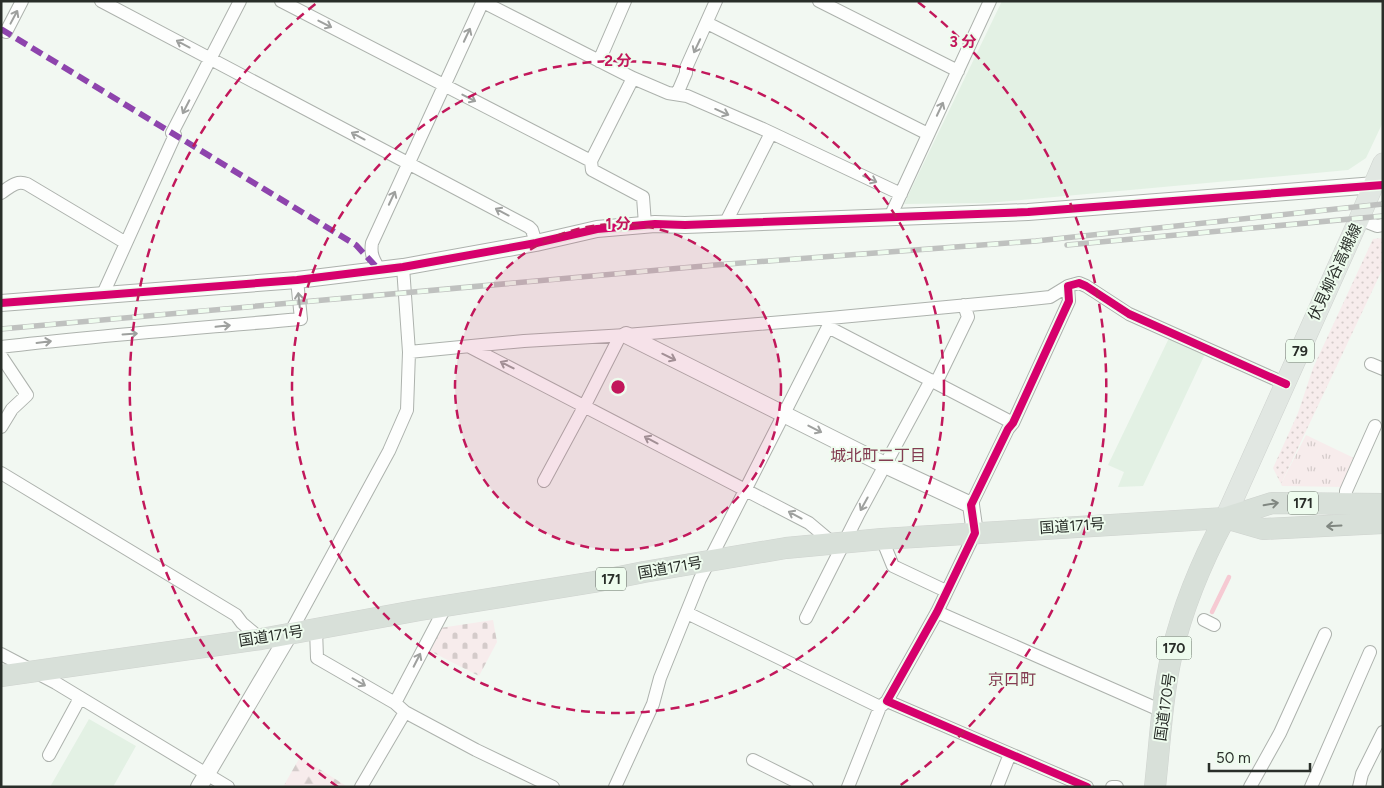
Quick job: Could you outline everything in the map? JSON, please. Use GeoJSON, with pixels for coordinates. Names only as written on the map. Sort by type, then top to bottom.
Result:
{"type":"FeatureCollection","features":[{"type":"Feature","properties":{"kind":"highway","name":"国道171号"},"geometry":{"type":"LineString","coordinates":[[1,676],[261,639],[786,548],[882,539],[1225,518],[1272,503],[1383,504]]}},
{"type":"Feature","properties":{"kind":"highway","name":"国道171号"},"geometry":{"type":"LineString","coordinates":[[1225,518],[1263,529],[1383,523]]}},
{"type":"Feature","properties":{"kind":"highway","name":"国道170号"},"geometry":{"type":"LineString","coordinates":[[1155,787],[1162,712],[1172,653],[1204,557],[1225,518]]}},
{"type":"Feature","properties":{"kind":"main road","name":"伏見柳谷高槻線"},"geometry":{"type":"LineString","coordinates":[[1225,518],[1360,219],[1379,185],[1383,162]]}},
{"type":"Feature","properties":{"kind":"street"},"geometry":{"type":"LineString","coordinates":[[6,32],[22,1]]}},
{"type":"Feature","properties":{"kind":"street"},"geometry":{"type":"LineString","coordinates":[[101,1],[528,227],[532,230],[536,242]]}},
{"type":"Feature","properties":{"kind":"street"},"geometry":{"type":"LineString","coordinates":[[103,294],[174,134],[240,1]]}},
{"type":"Feature","properties":{"kind":"street"},"geometry":{"type":"LineString","coordinates":[[282,1],[591,161]]}},
{"type":"Feature","properties":{"kind":"street"},"geometry":{"type":"LineString","coordinates":[[599,61],[626,1]]}},
{"type":"Feature","properties":{"kind":"street"},"geometry":{"type":"LineString","coordinates":[[677,94],[686,73],[686,68],[708,24],[716,1]]}},
{"type":"Feature","properties":{"kind":"street"},"geometry":{"type":"LineString","coordinates":[[819,1],[958,70]]}},
{"type":"Feature","properties":{"kind":"street"},"geometry":{"type":"LineString","coordinates":[[890,217],[990,1]]}},
{"type":"Feature","properties":{"kind":"street"},"geometry":{"type":"LineString","coordinates":[[380,270],[371,252],[372,243],[480,2],[633,78],[668,93],[687,96],[900,194]]}},
{"type":"Feature","properties":{"kind":"street"},"geometry":{"type":"LineString","coordinates":[[708,24],[928,134]]}},
{"type":"Feature","properties":{"kind":"street"},"geometry":{"type":"LineString","coordinates":[[633,78],[591,161],[592,170],[643,197],[645,224]]}},
{"type":"Feature","properties":{"kind":"street"},"geometry":{"type":"LineString","coordinates":[[725,224],[771,133]]}},
{"type":"Feature","properties":{"kind":"street"},"geometry":{"type":"LineString","coordinates":[[1,193],[17,182],[27,184],[126,243]]}},
{"type":"Feature","properties":{"kind":"street"},"geometry":{"type":"LineString","coordinates":[[1,303],[297,280],[380,270],[536,242],[596,229],[645,224],[725,224],[1028,212],[1379,185]]}},
{"type":"Feature","properties":{"kind":"street"},"geometry":{"type":"LineString","coordinates":[[1360,219],[1377,226],[1383,226]]}},
{"type":"Feature","properties":{"kind":"street"},"geometry":{"type":"LineString","coordinates":[[203,780],[290,633],[389,451],[407,410],[409,352],[403,267]]}},
{"type":"Feature","properties":{"kind":"street"},"geometry":{"type":"LineString","coordinates":[[1,347],[86,337],[301,319],[297,280]]}},
{"type":"Feature","properties":{"kind":"street"},"geometry":{"type":"LineString","coordinates":[[409,352],[569,337],[829,322],[964,305],[1050,297],[1068,286],[1079,283],[1129,314],[1286,384]]}},
{"type":"Feature","properties":{"kind":"street"},"geometry":{"type":"LineString","coordinates":[[848,787],[884,704],[937,612],[975,533],[971,505],[1008,429],[1013,423],[1069,301],[1068,286]]}},
{"type":"Feature","properties":{"kind":"street"},"geometry":{"type":"LineString","coordinates":[[806,618],[839,543],[968,318],[964,305]]}},
{"type":"Feature","properties":{"kind":"street"},"geometry":{"type":"LineString","coordinates":[[829,322],[933,382],[1013,423]]}},
{"type":"Feature","properties":{"kind":"street"},"geometry":{"type":"LineString","coordinates":[[615,787],[652,704],[660,678],[700,578],[785,414],[829,322]]}},
{"type":"Feature","properties":{"kind":"street"},"geometry":{"type":"LineString","coordinates":[[623,335],[885,465],[971,505]]}},
{"type":"Feature","properties":{"kind":"street"},"geometry":{"type":"LineString","coordinates":[[544,481],[623,335]]}},
{"type":"Feature","properties":{"kind":"street"},"geometry":{"type":"LineString","coordinates":[[470,346],[746,489],[809,523],[839,543]]}},
{"type":"Feature","properties":{"kind":"street"},"geometry":{"type":"LineString","coordinates":[[1,356],[27,395],[12,409],[1,427]]}},
{"type":"Feature","properties":{"kind":"street"},"geometry":{"type":"LineString","coordinates":[[1346,504],[1346,491],[1375,426]]}},
{"type":"Feature","properties":{"kind":"street"},"geometry":{"type":"LineString","coordinates":[[1,473],[236,615],[242,623],[261,639]]}},
{"type":"Feature","properties":{"kind":"street"},"geometry":{"type":"LineString","coordinates":[[882,539],[893,566],[946,591]]}},
{"type":"Feature","properties":{"kind":"street"},"geometry":{"type":"LineString","coordinates":[[361,787],[446,606]]}},
{"type":"Feature","properties":{"kind":"street"},"geometry":{"type":"LineString","coordinates":[[937,612],[1162,712]]}},
{"type":"Feature","properties":{"kind":"street"},"geometry":{"type":"LineString","coordinates":[[687,613],[884,704],[1087,787]]}},
{"type":"Feature","properties":{"kind":"street"},"geometry":{"type":"LineString","coordinates":[[316,629],[317,658],[476,750],[553,787]]}},
{"type":"Feature","properties":{"kind":"street"},"geometry":{"type":"LineString","coordinates":[[1250,787],[1280,733],[1325,634]]}},
{"type":"Feature","properties":{"kind":"street"},"geometry":{"type":"LineString","coordinates":[[1310,787],[1338,728],[1370,652]]}},
{"type":"Feature","properties":{"kind":"street"},"geometry":{"type":"LineString","coordinates":[[1,654],[80,698],[203,780],[228,787]]}},
{"type":"Feature","properties":{"kind":"street"},"geometry":{"type":"LineString","coordinates":[[49,755],[80,698]]}},
{"type":"Feature","properties":{"kind":"street"},"geometry":{"type":"LineString","coordinates":[[1359,787],[1362,774],[1383,732]]}},
{"type":"Feature","properties":{"kind":"street"},"geometry":{"type":"LineString","coordinates":[[997,787],[1010,754]]}},
{"type":"Feature","properties":{"kind":"street"},"geometry":{"type":"LineString","coordinates":[[753,760],[807,787]]}},
{"type":"Feature","properties":{"kind":"street"},"geometry":{"type":"LineString","coordinates":[[1112,787],[1117,787]]}},
{"type":"Feature","properties":{"kind":"shaded area"},"geometry":{"type":"Polygon","coordinates":[[[1002,1],[1383,1],[1383,122],[1366,158],[1348,170],[988,203],[904,204],[1002,1]]]}},
{"type":"Feature","properties":{"kind":"shaded area"},"geometry":{"type":"Polygon","coordinates":[[[1169,338],[1205,354],[1143,486],[1118,487],[1124,472],[1108,465],[1169,338]]]}},
{"type":"Feature","properties":{"kind":"shaded area"},"geometry":{"type":"Polygon","coordinates":[[[89,719],[136,746],[113,787],[50,787],[89,719]]]}},
{"type":"Feature","properties":{"kind":"green space"},"geometry":{"type":"Polygon","coordinates":[[[1383,238],[1383,268],[1281,484],[1273,468],[1298,413],[1313,368],[1373,239],[1383,238]]]}},
{"type":"Feature","properties":{"kind":"green space"},"geometry":{"type":"Polygon","coordinates":[[[1306,435],[1356,459],[1343,487],[1282,486],[1281,484],[1306,435]]]}},
{"type":"Feature","properties":{"kind":"green space"},"geometry":{"type":"Polygon","coordinates":[[[493,620],[497,642],[479,676],[428,650],[440,628],[493,620]]]}},
{"type":"Feature","properties":{"kind":"green space"},"geometry":{"type":"Polygon","coordinates":[[[300,757],[348,787],[283,787],[300,757]]]}},
{"type":"Feature","properties":{"kind":"waterway"},"geometry":{"type":"LineString","coordinates":[[1212,612],[1229,577]]}},
{"type":"Feature","properties":{"kind":"railway"},"geometry":{"type":"LineString","coordinates":[[1,329],[715,265],[1036,241],[1383,204]]}},
{"type":"Feature","properties":{"kind":"railway"},"geometry":{"type":"LineString","coordinates":[[1067,245],[1383,216]]}},
{"type":"Feature","properties":{"kind":"marked path"},"geometry":{"type":"LineString","coordinates":[[1,29],[356,245],[380,271]]}},
{"type":"Feature","properties":{"kind":"cycle path"},"geometry":{"type":"LineString","coordinates":[[1,303],[297,280],[403,267],[536,243],[597,229],[655,224],[685,225],[1028,212],[1383,185]]}},
{"type":"Feature","properties":{"kind":"cycle path"},"geometry":{"type":"LineString","coordinates":[[1087,787],[887,701],[937,612],[975,533],[971,505],[1008,429],[1013,423],[1069,301],[1068,286],[1079,283],[1086,286],[1129,314],[1286,384]]}},
{"type":"Feature","properties":{"kind":"district","name":"城北町二丁目"},"geometry":{"type":"Point","coordinates":[878,455]}},
{"type":"Feature","properties":{"kind":"district","name":"京口町"},"geometry":{"type":"Point","coordinates":[1012,679]}}]}
